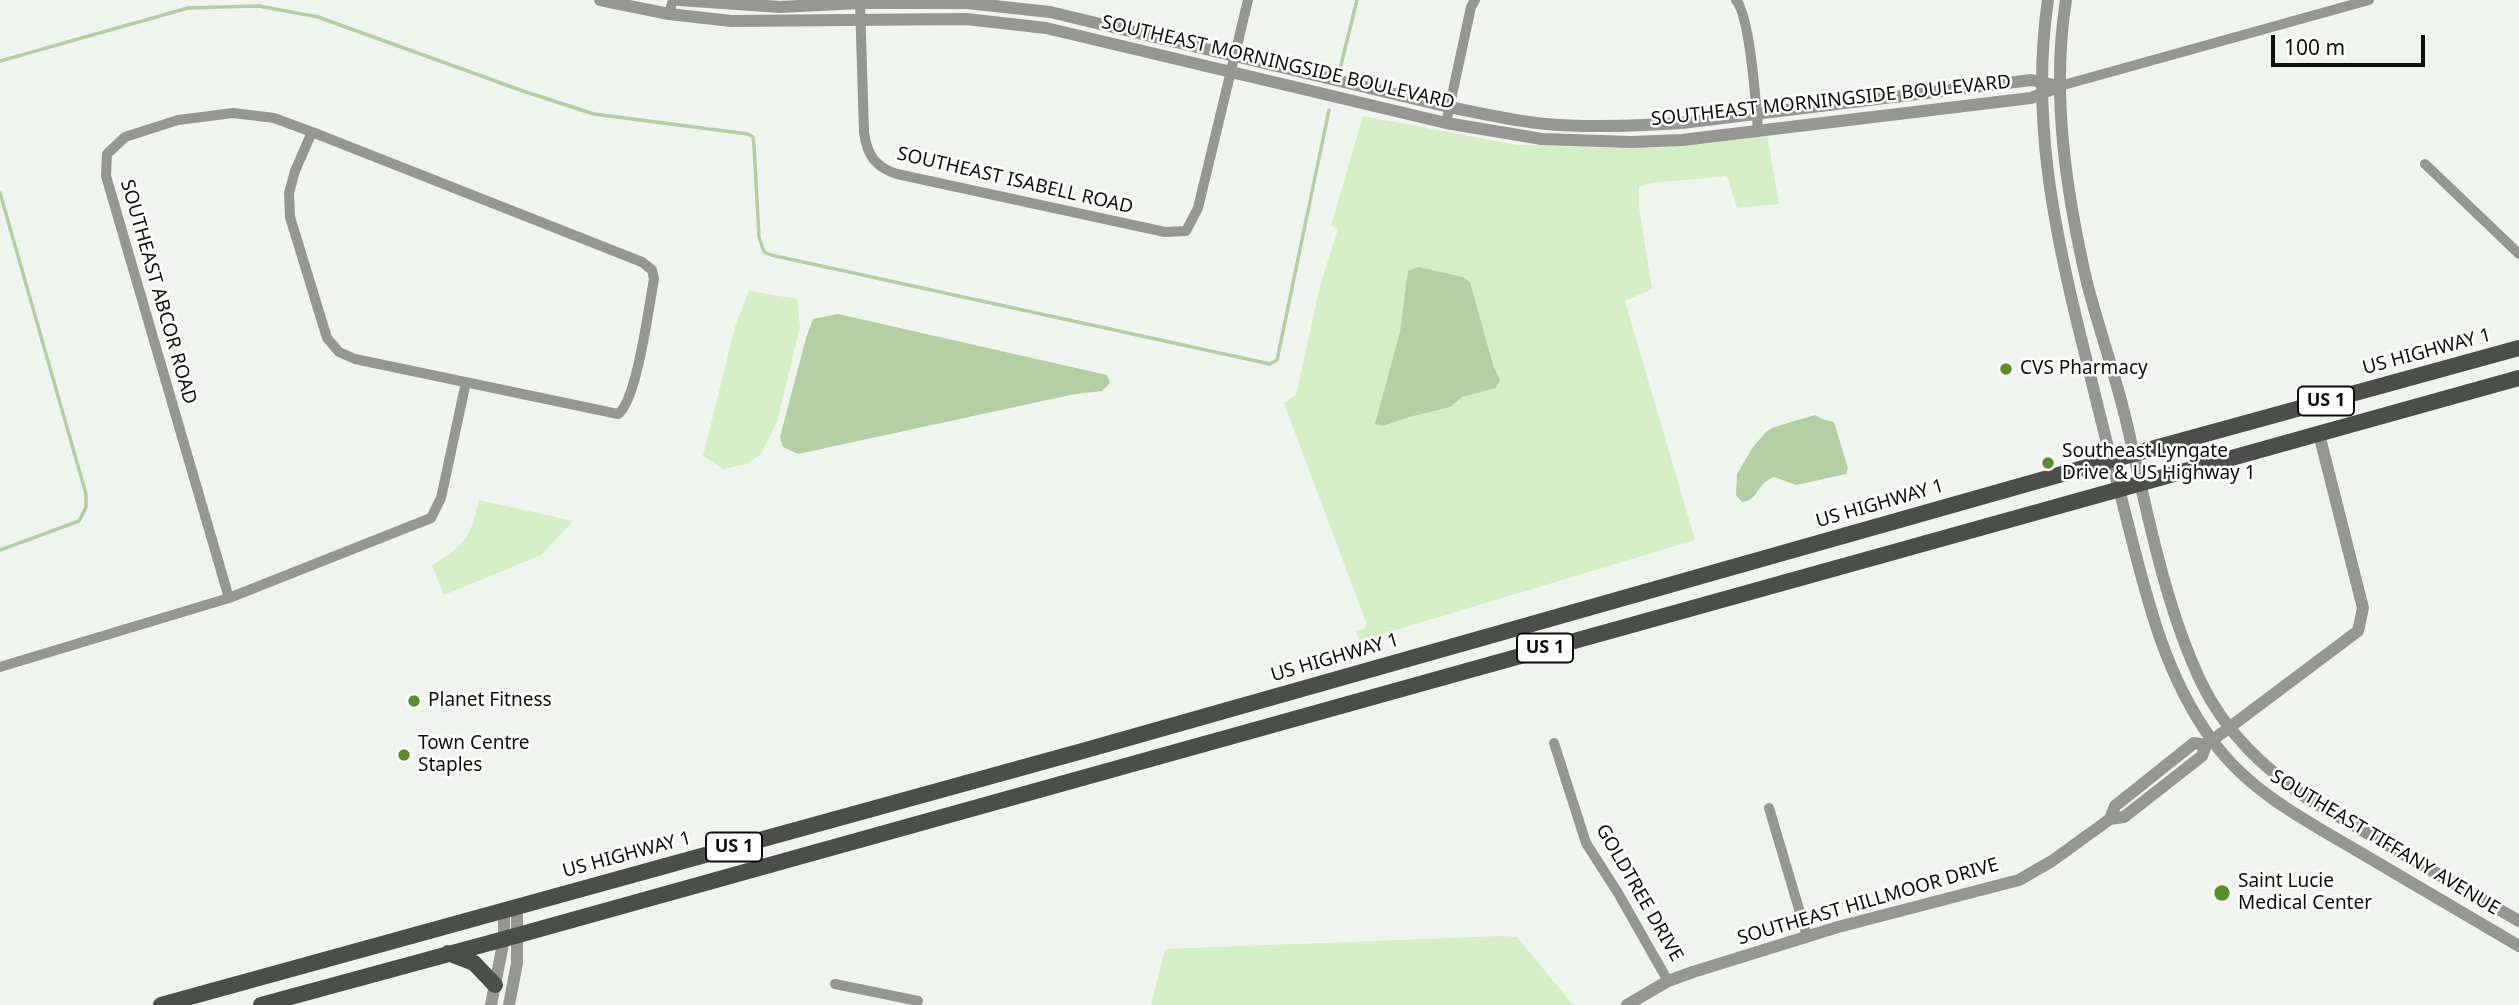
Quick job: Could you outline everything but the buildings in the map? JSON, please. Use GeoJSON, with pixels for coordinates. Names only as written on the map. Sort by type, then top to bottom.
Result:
{"type":"FeatureCollection","features":[{"type":"Feature","properties":{"kind":"main road","name":"US HIGHWAY 1"},"geometry":{"type":"LineString","coordinates":[[162,1005],[2519,348]]}},
{"type":"Feature","properties":{"kind":"main road","name":"US 1"},"geometry":{"type":"LineString","coordinates":[[261,1005],[2519,378]]}},
{"type":"Feature","properties":{"kind":"main road"},"geometry":{"type":"LineString","coordinates":[[1554,646],[1560,630],[1583,610]]}},
{"type":"Feature","properties":{"kind":"main road"},"geometry":{"type":"LineString","coordinates":[[1525,654],[1541,636],[1543,621]]}},
{"type":"Feature","properties":{"kind":"main road"},"geometry":{"type":"LineString","coordinates":[[971,808],[978,793],[998,774]]}},
{"type":"Feature","properties":{"kind":"main road"},"geometry":{"type":"LineString","coordinates":[[926,820],[944,802],[951,786]]}},
{"type":"Feature","properties":{"kind":"main road"},"geometry":{"type":"LineString","coordinates":[[448,953],[474,963],[495,985]]}},
{"type":"Feature","properties":{"kind":"street","name":"SOUTHEAST MORNINGSIDE BOULEVARD"},"geometry":{"type":"LineString","coordinates":[[600,0],[670,14],[730,21],[965,19],[1046,28],[1446,123],[1542,139],[1598,142],[1682,140],[2031,98],[2043,86]]}},
{"type":"Feature","properties":{"kind":"street"},"geometry":{"type":"LineString","coordinates":[[670,14],[673,0]]}},
{"type":"Feature","properties":{"kind":"street","name":"SOUTHEAST MORNINGSIDE BOULEVARD"},"geometry":{"type":"LineString","coordinates":[[679,0],[780,7],[860,3],[967,3],[1050,12],[1450,107],[1543,124],[1682,124],[2031,80],[2043,86],[2060,86]]}},
{"type":"Feature","properties":{"kind":"street"},"geometry":{"type":"LineString","coordinates":[[1232,71],[1248,0]]}},
{"type":"Feature","properties":{"kind":"street"},"geometry":{"type":"LineString","coordinates":[[1446,123],[1471,7],[1475,0]]}},
{"type":"Feature","properties":{"kind":"street"},"geometry":{"type":"LineString","coordinates":[[1736,0],[1740,5],[1745,26],[1758,130]]}},
{"type":"Feature","properties":{"kind":"street","name":"SOUTHEAST TIFFANY AVENUE"},"geometry":{"type":"LineString","coordinates":[[2048,0],[2042,57],[2044,134],[2050,196],[2111,460],[2161,645],[2173,674],[2209,743],[2264,794],[2519,946]]}},
{"type":"Feature","properties":{"kind":"street","name":"SOUTHEAST TIFFANY AVENUE"},"geometry":{"type":"LineString","coordinates":[[2066,0],[2060,86],[2068,192],[2088,284],[2126,420],[2175,618],[2203,685],[2230,728],[2278,778],[2308,799],[2519,921]]}},
{"type":"Feature","properties":{"kind":"street"},"geometry":{"type":"LineString","coordinates":[[2060,86],[2369,0]]}},
{"type":"Feature","properties":{"kind":"street","name":"SOUTHEAST ISABELL ROAD"},"geometry":{"type":"LineString","coordinates":[[860,3],[865,142],[879,167],[897,174],[1166,232],[1186,231],[1198,208],[1232,71]]}},
{"type":"Feature","properties":{"kind":"street"},"geometry":{"type":"LineString","coordinates":[[1900,96],[1902,113]]}},
{"type":"Feature","properties":{"kind":"street","name":"SOUTHEAST ABCOR ROAD"},"geometry":{"type":"LineString","coordinates":[[229,598],[106,176],[107,154],[125,137],[178,120],[233,113],[274,118],[642,262],[652,270],[654,279],[635,379],[625,410],[618,414],[466,382]]}},
{"type":"Feature","properties":{"kind":"street"},"geometry":{"type":"LineString","coordinates":[[1598,126],[1598,142]]}},
{"type":"Feature","properties":{"kind":"street"},"geometry":{"type":"LineString","coordinates":[[0,667],[229,598],[431,518],[441,498],[466,382],[355,359],[339,352],[327,338],[290,217],[289,193],[295,171],[312,132]]}},
{"type":"Feature","properties":{"kind":"street"},"geometry":{"type":"LineString","coordinates":[[2425,164],[2519,254]]}},
{"type":"Feature","properties":{"kind":"street","name":"SOUTHEAST HILLMOOR DRIVE"},"geometry":{"type":"LineString","coordinates":[[1627,1005],[1668,981],[1807,936],[2019,880],[2052,861],[2110,819],[2115,806],[2194,743],[2209,743],[2358,631],[2363,608],[2319,434]]}},
{"type":"Feature","properties":{"kind":"street","name":"GOLDTREE DRIVE"},"geometry":{"type":"LineString","coordinates":[[1554,743],[1586,843],[1668,981]]}},
{"type":"Feature","properties":{"kind":"street"},"geometry":{"type":"LineString","coordinates":[[1769,808],[1807,936]]}},
{"type":"Feature","properties":{"kind":"street"},"geometry":{"type":"LineString","coordinates":[[509,1005],[517,963],[511,937],[510,908]]}},
{"type":"Feature","properties":{"kind":"street"},"geometry":{"type":"LineString","coordinates":[[491,1005],[511,937]]}},
{"type":"Feature","properties":{"kind":"street"},"geometry":{"type":"LineString","coordinates":[[835,984],[918,1001]]}},
{"type":"Feature","properties":{"kind":"shaded area"},"geometry":{"type":"Polygon","coordinates":[[[1363,116],[1517,145],[1631,147],[1767,134],[1779,204],[1737,208],[1727,176],[1652,183],[1639,187],[1639,207],[1652,289],[1625,301],[1695,540],[1359,641],[1356,631],[1365,628],[1366,622],[1284,403],[1296,395],[1320,286],[1338,229],[1331,226],[1363,116]]]}},
{"type":"Feature","properties":{"kind":"shaded area"},"geometry":{"type":"Polygon","coordinates":[[[1418,267],[1463,277],[1470,282],[1493,365],[1500,380],[1496,388],[1462,397],[1450,407],[1383,426],[1375,424],[1400,332],[1408,271],[1418,267]]]}},
{"type":"Feature","properties":{"kind":"shaded area"},"geometry":{"type":"Polygon","coordinates":[[[749,291],[797,299],[800,327],[777,422],[761,454],[747,464],[723,469],[703,456],[735,327],[749,291]]]}},
{"type":"Feature","properties":{"kind":"shaded area"},"geometry":{"type":"Polygon","coordinates":[[[838,314],[1107,375],[1110,383],[1102,391],[1075,394],[798,454],[783,447],[780,437],[806,338],[813,319],[838,314]]]}},
{"type":"Feature","properties":{"kind":"shaded area"},"geometry":{"type":"Polygon","coordinates":[[[1815,415],[1834,422],[1848,468],[1846,474],[1796,485],[1774,477],[1764,483],[1751,499],[1742,502],[1736,495],[1737,474],[1753,447],[1774,427],[1815,415]]]}},
{"type":"Feature","properties":{"kind":"shaded area"},"geometry":{"type":"Polygon","coordinates":[[[479,500],[573,521],[541,555],[444,595],[432,566],[459,546],[469,533],[479,500]]]}},
{"type":"Feature","properties":{"kind":"shaded area"},"geometry":{"type":"Polygon","coordinates":[[[1517,937],[1573,1005],[1151,1005],[1165,949],[1517,937]]]}},
{"type":"Feature","properties":{"kind":"waterway"},"geometry":{"type":"LineString","coordinates":[[1340,69],[1357,0]]}},
{"type":"Feature","properties":{"kind":"waterway"},"geometry":{"type":"LineString","coordinates":[[0,61],[188,8],[259,6],[318,17],[594,114],[748,134],[753,137],[754,145],[759,237],[764,252],[771,255],[1270,364],[1277,360],[1329,110]]}},
{"type":"Feature","properties":{"kind":"waterway"},"geometry":{"type":"LineString","coordinates":[[0,193],[86,494],[86,507],[79,521],[0,550]]}},
{"type":"Feature","properties":{"kind":"place","name":"CVS Pharmacy"},"geometry":{"type":"Point","coordinates":[2006,369]}},
{"type":"Feature","properties":{"kind":"place","name":"Southeast Lyngate Drive & US Highway 1"},"geometry":{"type":"Point","coordinates":[2048,463]}},
{"type":"Feature","properties":{"kind":"place","name":"Planet Fitness"},"geometry":{"type":"Point","coordinates":[414,701]}},
{"type":"Feature","properties":{"kind":"place","name":"Town Centre Staples"},"geometry":{"type":"Point","coordinates":[404,755]}},
{"type":"Feature","properties":{"kind":"place","name":"Saint Lucie Medical Center"},"geometry":{"type":"Point","coordinates":[2222,893]}}]}
